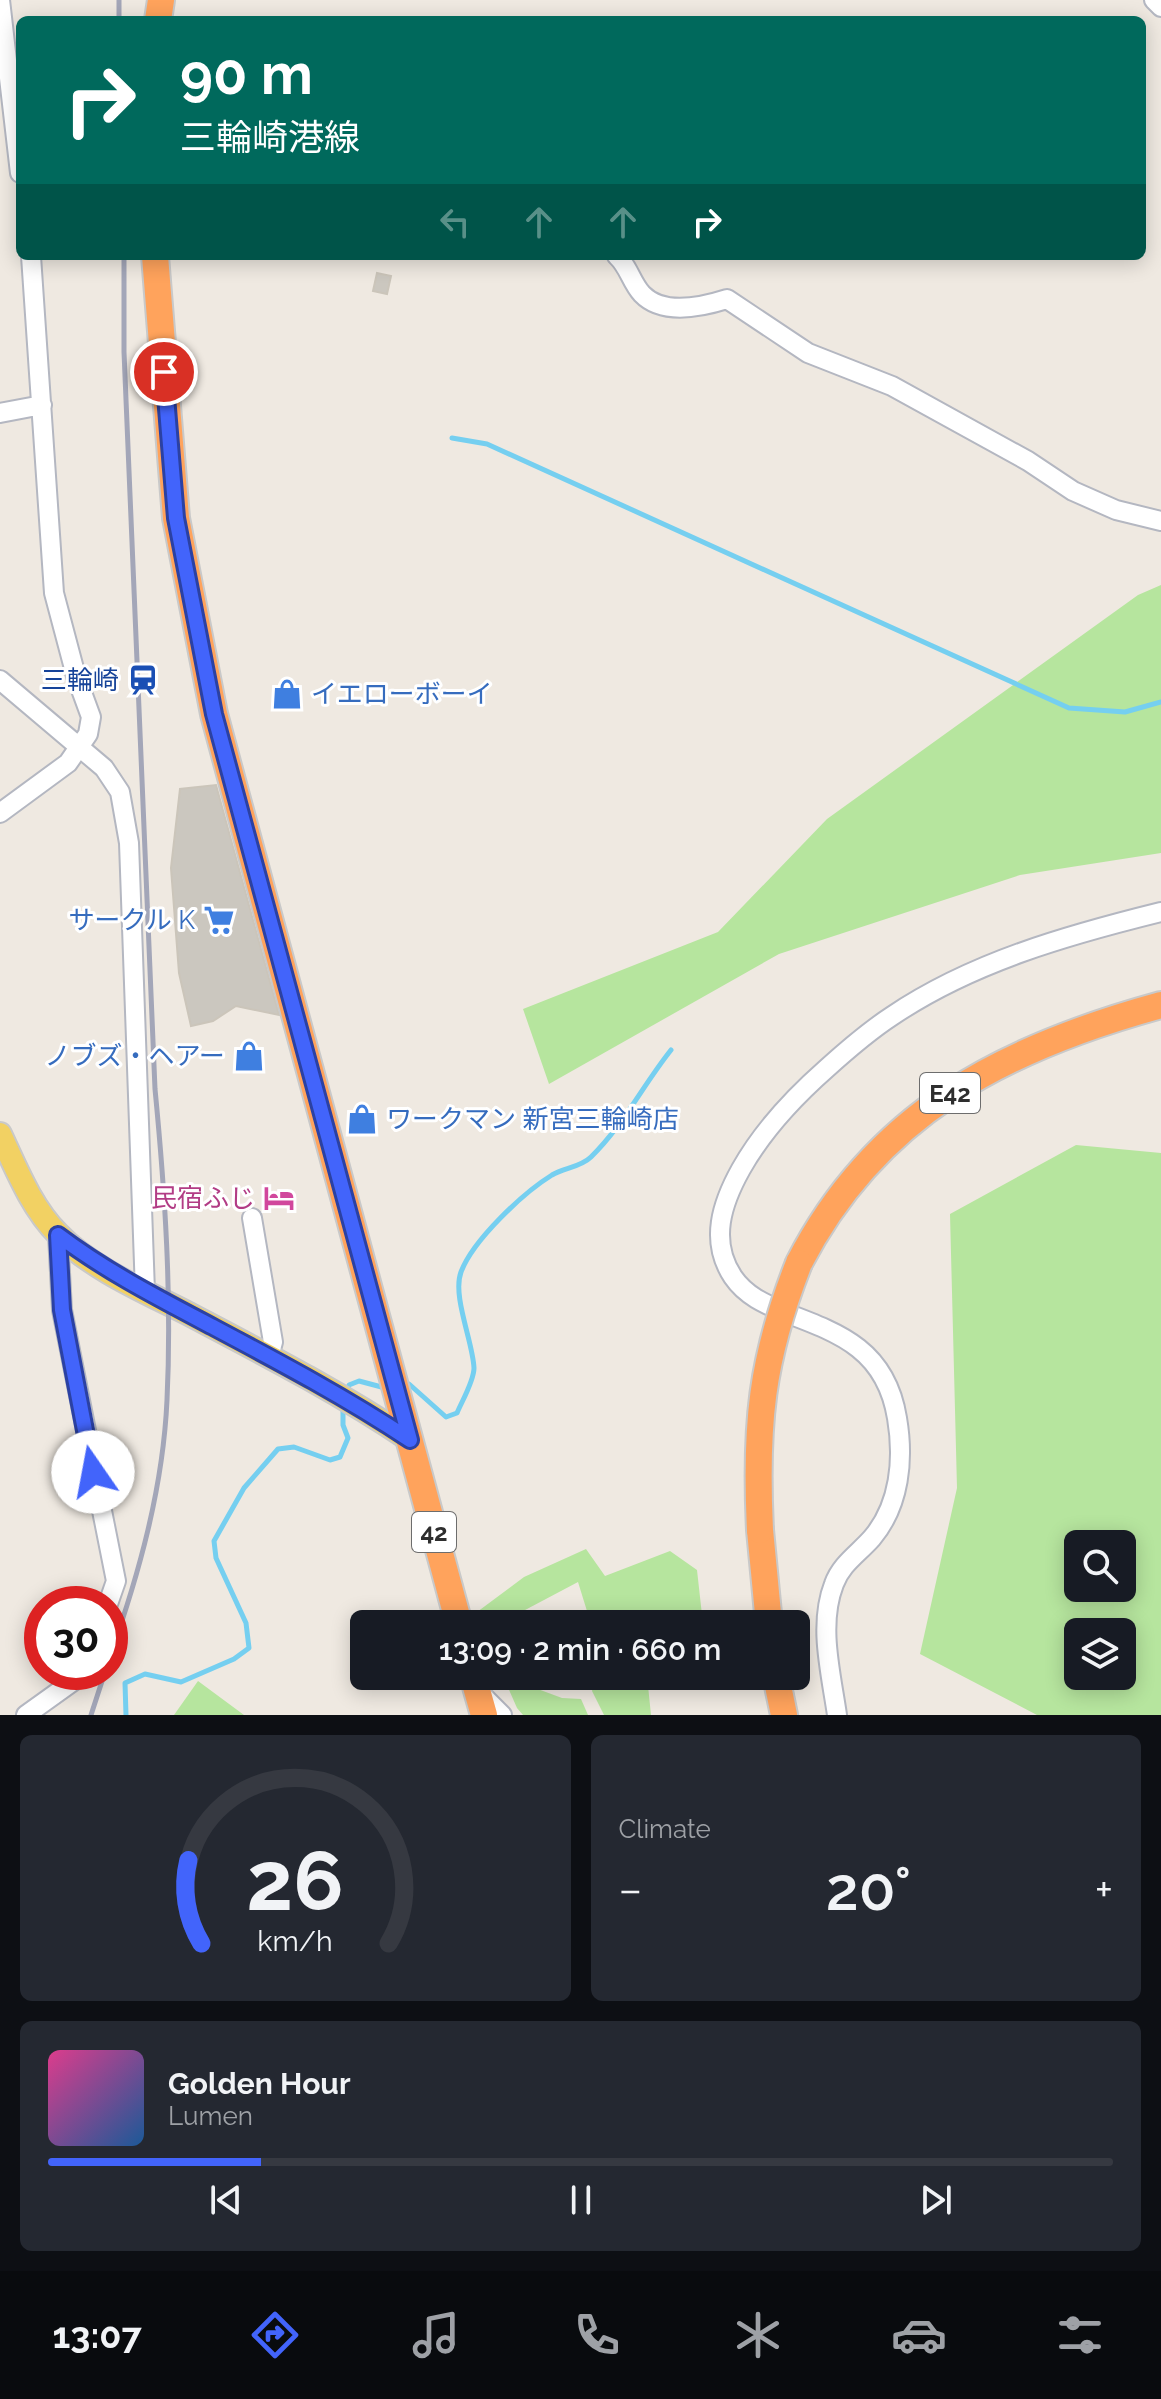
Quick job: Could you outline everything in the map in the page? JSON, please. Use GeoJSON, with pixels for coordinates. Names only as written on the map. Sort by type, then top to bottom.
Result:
{"type":"FeatureCollection","features":[{"type":"Feature","properties":{"kind":"highway","name":"42"},"geometry":{"type":"LineString","coordinates":[[155,260],[176,518],[214,714],[455,1610]]}},
{"type":"Feature","properties":{"kind":"highway","name":"E42"},"geometry":{"type":"LineString","coordinates":[[768,1610],[757,1463],[762,1396],[783,1302],[799,1263],[835,1200],[887,1142],[917,1116],[976,1078],[1029,1050],[1161,1005]]}},
{"type":"Feature","properties":{"kind":"highway"},"geometry":{"type":"LineString","coordinates":[[779,1690],[784,1715]]}},
{"type":"Feature","properties":{"kind":"main road"},"geometry":{"type":"LineString","coordinates":[[0,1134],[31,1198],[58,1235],[88,1258],[145,1292],[330,1389],[410,1440]]}},
{"type":"Feature","properties":{"kind":"street"},"geometry":{"type":"LineString","coordinates":[[0,0],[8,150]]}},
{"type":"Feature","properties":{"kind":"street"},"geometry":{"type":"LineString","coordinates":[[1154,0],[1161,7]]}},
{"type":"Feature","properties":{"kind":"street"},"geometry":{"type":"LineString","coordinates":[[0,813],[68,763],[88,734],[91,717],[76,676],[54,593],[31,260]]}},
{"type":"Feature","properties":{"kind":"street"},"geometry":{"type":"LineString","coordinates":[[622,260],[641,293],[651,301],[677,308],[709,305],[727,299],[808,353],[892,386],[1028,461],[1073,491],[1116,510],[1161,521]]}},
{"type":"Feature","properties":{"kind":"street"},"geometry":{"type":"LineString","coordinates":[[0,413],[42,405]]}},
{"type":"Feature","properties":{"kind":"street"},"geometry":{"type":"LineString","coordinates":[[0,680],[104,768],[120,792],[129,843],[145,1292]]}},
{"type":"Feature","properties":{"kind":"street"},"geometry":{"type":"LineString","coordinates":[[837,1715],[827,1640],[827,1608],[834,1582],[845,1565],[873,1537],[889,1513],[900,1464],[897,1416],[881,1373],[859,1348],[839,1333],[757,1302],[735,1281],[724,1263],[718,1230],[733,1183],[764,1133],[791,1100],[892,1015],[935,991],[1005,959],[1064,937],[1161,912]]}},
{"type":"Feature","properties":{"kind":"street"},"geometry":{"type":"LineString","coordinates":[[252,1218],[273,1342],[269,1357]]}},
{"type":"Feature","properties":{"kind":"street"},"geometry":{"type":"LineString","coordinates":[[58,1235],[62,1310],[116,1581],[114,1586]]}},
{"type":"Feature","properties":{"kind":"street"},"geometry":{"type":"LineString","coordinates":[[26,1715],[61,1690]]}},
{"type":"Feature","properties":{"kind":"street"},"geometry":{"type":"LineString","coordinates":[[478,1694],[502,1715]]}},
{"type":"Feature","properties":{"kind":"green space"},"geometry":{"type":"Polygon","coordinates":[[[1161,585],[1161,853],[1020,875],[779,954],[549,1084],[523,1009],[718,932],[827,819],[1138,595],[1161,585]]]}},
{"type":"Feature","properties":{"kind":"green space"},"geometry":{"type":"Polygon","coordinates":[[[1076,1145],[1161,1153],[1161,1715],[1037,1715],[920,1654],[957,1488],[950,1214],[1076,1145]]]}},
{"type":"Feature","properties":{"kind":"green space"},"geometry":{"type":"Polygon","coordinates":[[[586,1549],[605,1576],[670,1551],[697,1570],[701,1610],[587,1610],[578,1582],[525,1610],[480,1610],[524,1577],[586,1549]]]}},
{"type":"Feature","properties":{"kind":"green space"},"geometry":{"type":"Polygon","coordinates":[[[198,1681],[244,1715],[174,1715],[198,1681]]]}},
{"type":"Feature","properties":{"kind":"green space"},"geometry":{"type":"Polygon","coordinates":[[[509,1690],[540,1690],[562,1698],[581,1699],[588,1715],[523,1715],[509,1690]]]}},
{"type":"Feature","properties":{"kind":"green space"},"geometry":{"type":"Polygon","coordinates":[[[648,1690],[651,1715],[604,1715],[592,1691],[648,1690]]]}},
{"type":"Feature","properties":{"kind":"building"},"geometry":{"type":"Polygon","coordinates":[[[377,273],[391,276],[387,294],[373,291],[377,273]]]}},
{"type":"Feature","properties":{"kind":"building","name":"サークル K"},"geometry":{"type":"Polygon","coordinates":[[[216,785],[279,1015],[236,1006],[213,1021],[191,1026],[179,973],[171,868],[180,789],[216,785]]]}},
{"type":"Feature","properties":{"kind":"waterway"},"geometry":{"type":"LineString","coordinates":[[452,438],[487,444],[1069,708],[1125,712],[1161,702]]}},
{"type":"Feature","properties":{"kind":"waterway"},"geometry":{"type":"LineString","coordinates":[[402,1385],[409,1384],[446,1417],[457,1413],[474,1368],[459,1293],[461,1272],[467,1259],[487,1232],[527,1193],[552,1175],[591,1157],[613,1132],[671,1050]]}},
{"type":"Feature","properties":{"kind":"waterway"},"geometry":{"type":"LineString","coordinates":[[347,1393],[349,1385],[359,1381],[389,1389]]}},
{"type":"Feature","properties":{"kind":"waterway"},"geometry":{"type":"LineString","coordinates":[[126,1715],[125,1683],[145,1674],[181,1682],[234,1659],[249,1648],[246,1623],[216,1558],[214,1541],[244,1488],[278,1449],[294,1447],[330,1460],[340,1457],[348,1438],[343,1425],[343,1407]]}},
{"type":"Feature","properties":{"kind":"railway"},"geometry":{"type":"LineString","coordinates":[[119,0],[119,16]]}},
{"type":"Feature","properties":{"kind":"railway"},"geometry":{"type":"LineString","coordinates":[[124,260],[124,352],[155,1089],[167,1244],[169,1322],[165,1433],[155,1498],[128,1603]]}},
{"type":"Feature","properties":{"kind":"railway"},"geometry":{"type":"LineString","coordinates":[[91,1715],[99,1690]]}},
{"type":"Feature","properties":{"kind":"place","name":"三輪崎"},"geometry":{"type":"Point","coordinates":[143,680]}},
{"type":"Feature","properties":{"kind":"place","name":"イエローボーイ"},"geometry":{"type":"Point","coordinates":[287,694]}},
{"type":"Feature","properties":{"kind":"place","name":"サークル K"},"geometry":{"type":"Point","coordinates":[219,920]}},
{"type":"Feature","properties":{"kind":"place","name":"ノブズ・ヘアー"},"geometry":{"type":"Point","coordinates":[249,1056]}},
{"type":"Feature","properties":{"kind":"place","name":"ワークマン 新宮三輪崎店"},"geometry":{"type":"Point","coordinates":[362,1119]}},
{"type":"Feature","properties":{"kind":"place","name":"民宿ふじ"},"geometry":{"type":"Point","coordinates":[279,1198]}},
{"type":"Feature","properties":{"kind":"route"},"geometry":{"type":"LineString","coordinates":[[93,1472],[62,1310],[58,1235],[88,1258],[145,1292],[330,1389],[410,1440],[214,714],[176,518],[164,372]]}}]}
